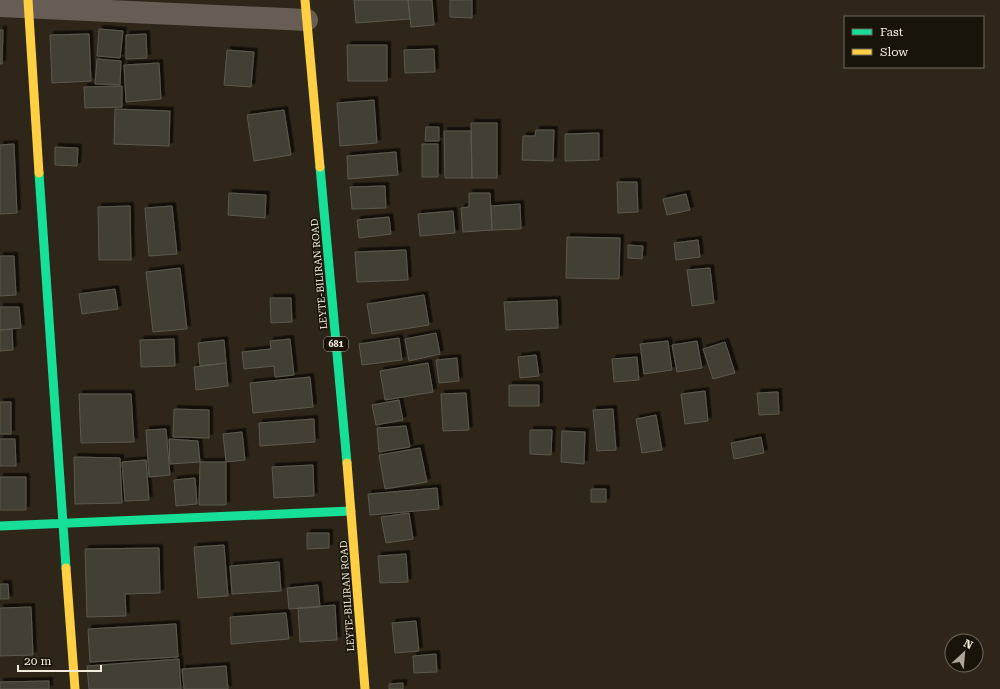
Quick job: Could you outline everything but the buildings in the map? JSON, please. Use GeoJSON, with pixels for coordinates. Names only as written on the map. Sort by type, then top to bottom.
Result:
{"type":"FeatureCollection","features":[{"type":"Feature","properties":{"kind":"street"},"geometry":{"type":"LineString","coordinates":[[28,4],[62,522],[75,689]]}},
{"type":"Feature","properties":{"kind":"street"},"geometry":{"type":"LineString","coordinates":[[0,6],[28,4],[306,10]]}},
{"type":"Feature","properties":{"kind":"street","name":"LEYTE-BILIRAN ROAD"},"geometry":{"type":"LineString","coordinates":[[306,10],[351,511],[365,689]]}},
{"type":"Feature","properties":{"kind":"street"},"geometry":{"type":"LineString","coordinates":[[0,526],[62,522],[351,511]]}},
{"type":"Feature","properties":{"kind":"traffic: fast"},"geometry":{"type":"LineString","coordinates":[[320,167],[347,463]]}},
{"type":"Feature","properties":{"kind":"traffic: fast"},"geometry":{"type":"LineString","coordinates":[[39,173],[66,568]]}},
{"type":"Feature","properties":{"kind":"traffic: fast"},"geometry":{"type":"LineString","coordinates":[[0,526],[351,511]]}},
{"type":"Feature","properties":{"kind":"traffic: slow"},"geometry":{"type":"LineString","coordinates":[[28,0],[39,173]]}},
{"type":"Feature","properties":{"kind":"traffic: slow"},"geometry":{"type":"LineString","coordinates":[[305,0],[320,167]]}},
{"type":"Feature","properties":{"kind":"traffic: slow"},"geometry":{"type":"LineString","coordinates":[[347,463],[365,689]]}},
{"type":"Feature","properties":{"kind":"traffic: slow"},"geometry":{"type":"LineString","coordinates":[[66,568],[75,689]]}}]}
